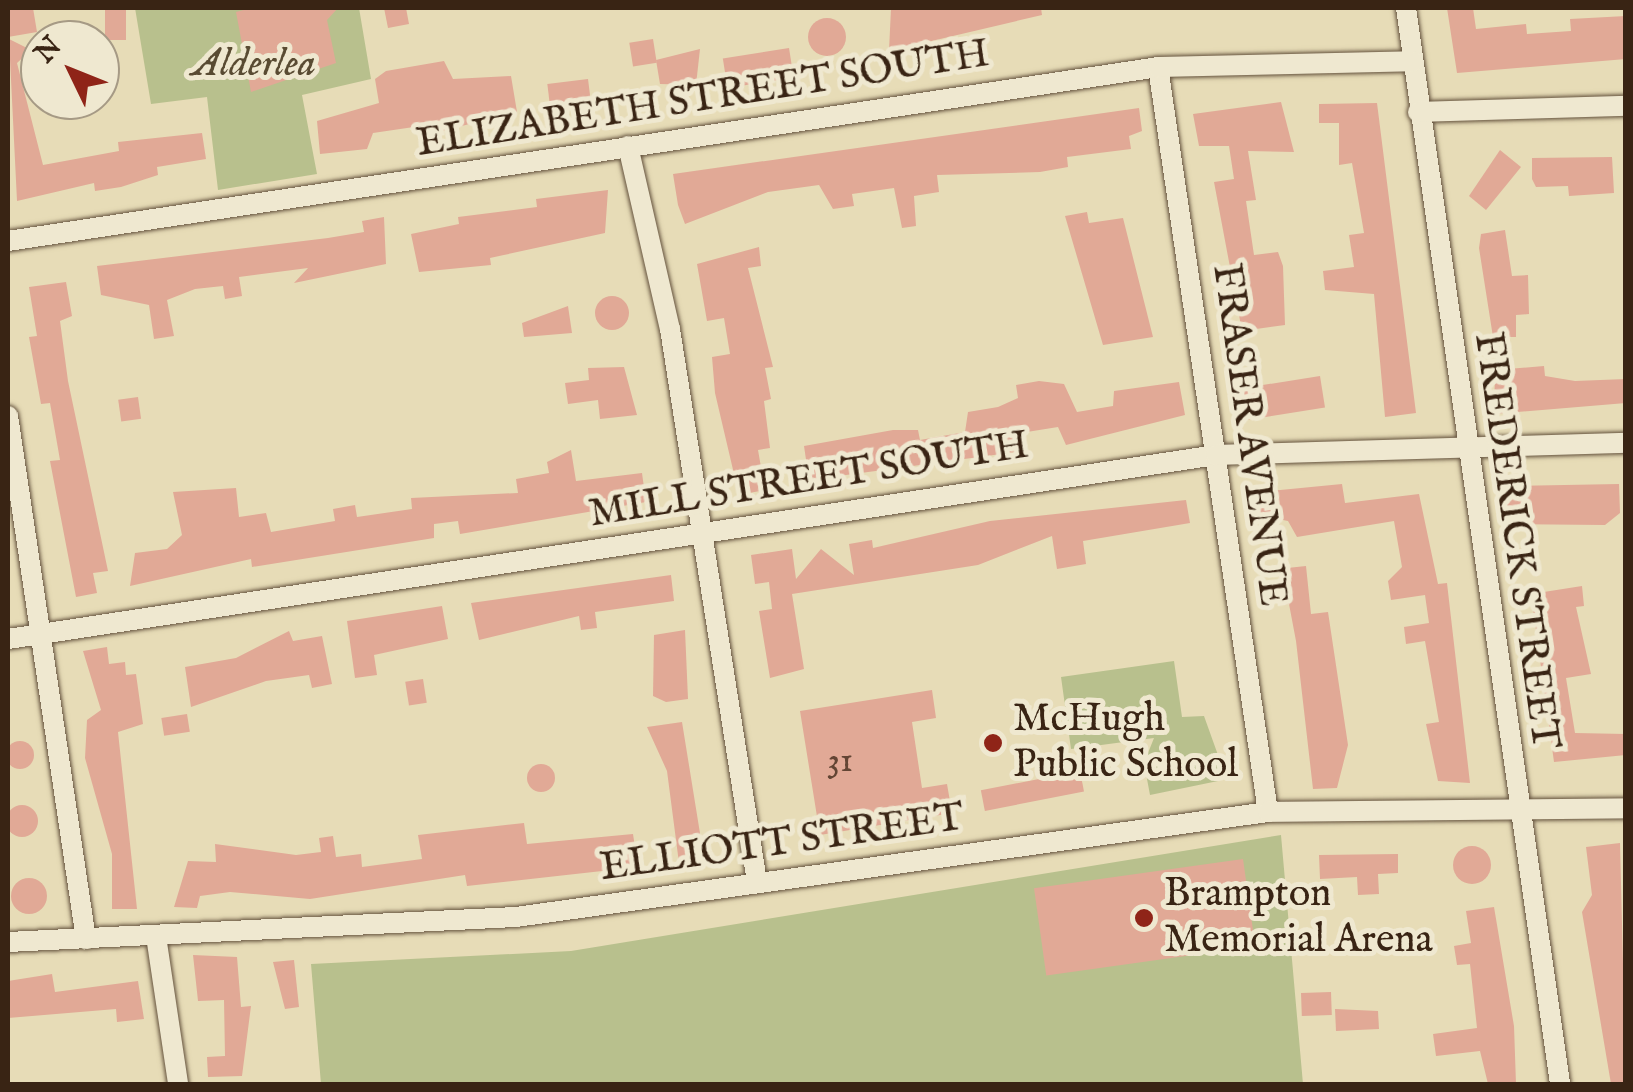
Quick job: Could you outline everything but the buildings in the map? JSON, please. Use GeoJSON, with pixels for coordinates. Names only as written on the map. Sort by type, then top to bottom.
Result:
{"type":"FeatureCollection","features":[{"type":"Feature","properties":{"kind":"street","name":"FREDERICK STREET"},"geometry":{"type":"LineString","coordinates":[[1406,8],[1560,1084]]}},
{"type":"Feature","properties":{"kind":"street","name":"ELIZABETH STREET SOUTH"},"geometry":{"type":"LineString","coordinates":[[8,241],[1158,67],[1412,61]]}},
{"type":"Feature","properties":{"kind":"street","name":"FRASER AVENUE"},"geometry":{"type":"LineString","coordinates":[[1158,67],[1268,812]]}},
{"type":"Feature","properties":{"kind":"street"},"geometry":{"type":"LineString","coordinates":[[1418,112],[1626,106]]}},
{"type":"Feature","properties":{"kind":"street"},"geometry":{"type":"LineString","coordinates":[[628,146],[670,328],[696,533],[756,882]]}},
{"type":"Feature","properties":{"kind":"street"},"geometry":{"type":"LineString","coordinates":[[8,416],[86,938]]}},
{"type":"Feature","properties":{"kind":"street","name":"MILL STREET SOUTH"},"geometry":{"type":"LineString","coordinates":[[8,639],[1216,455],[1626,443]]}},
{"type":"Feature","properties":{"kind":"street","name":"ELLIOTT STREET"},"geometry":{"type":"LineString","coordinates":[[8,942],[516,917],[1268,812],[1626,808]]}},
{"type":"Feature","properties":{"kind":"street"},"geometry":{"type":"LineString","coordinates":[[156,936],[178,1084]]}},
{"type":"Feature","properties":{"kind":"green space","name":"Alderlea"},"geometry":{"type":"Polygon","coordinates":[[[135,8],[359,8],[371,79],[302,95],[317,174],[218,190],[207,97],[151,104],[135,8]]]}},
{"type":"Feature","properties":{"kind":"green space"},"geometry":{"type":"Polygon","coordinates":[[[1174,661],[1182,717],[1204,716],[1223,769],[1218,781],[1150,795],[1144,763],[1154,738],[1071,749],[1061,677],[1174,661]]]}},
{"type":"Feature","properties":{"kind":"green space"},"geometry":{"type":"Polygon","coordinates":[[[1281,835],[1303,1084],[321,1084],[311,964],[571,951],[1281,835]]]}},
{"type":"Feature","properties":{"kind":"place","name":"McHugh Public School"},"geometry":{"type":"Point","coordinates":[993,743]}},
{"type":"Feature","properties":{"kind":"place","name":"Brampton Memorial Arena"},"geometry":{"type":"Point","coordinates":[1144,918]}}]}
